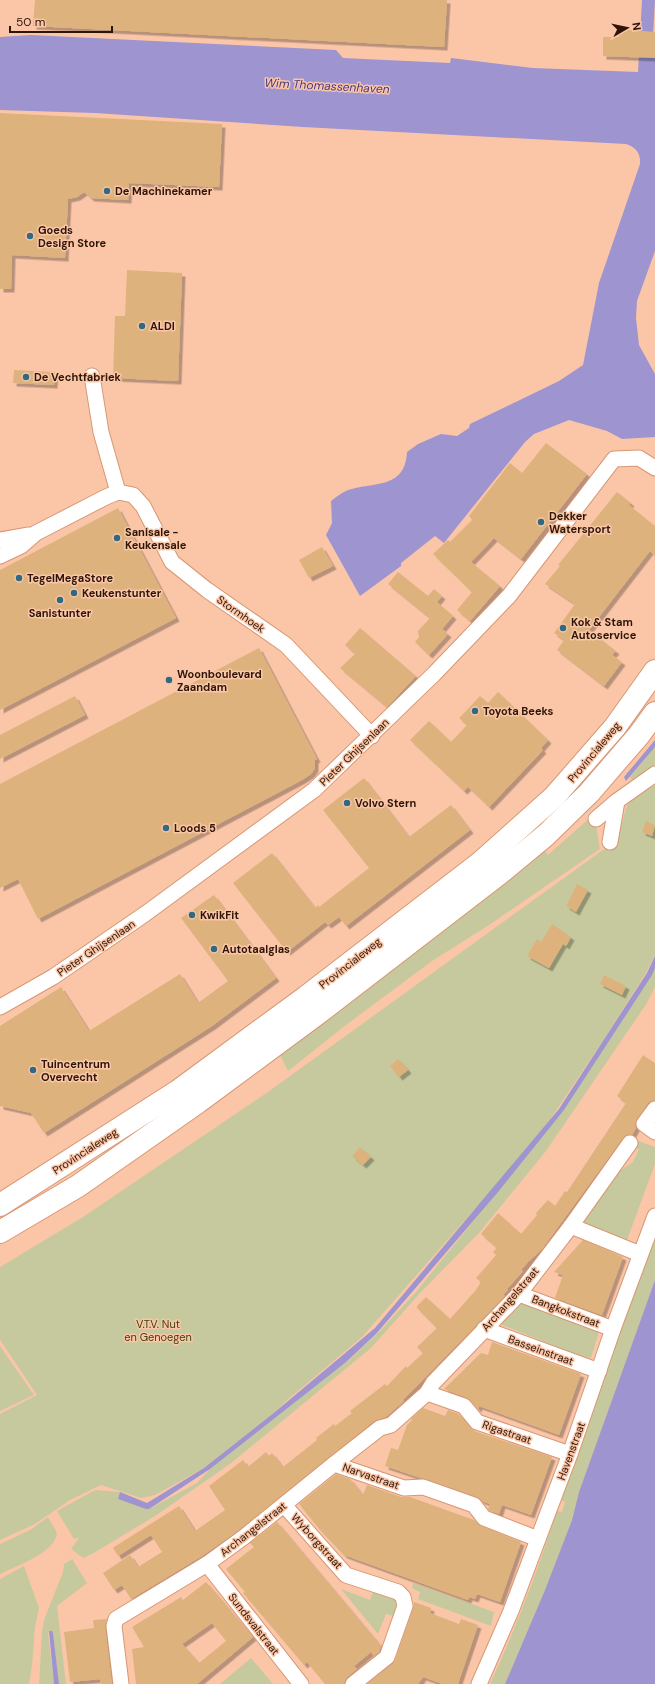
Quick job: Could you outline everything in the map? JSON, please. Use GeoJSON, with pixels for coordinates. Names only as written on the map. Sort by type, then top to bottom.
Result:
{"type":"FeatureCollection","features":[{"type":"Feature","properties":{"kind":"main road","name":"Provincialeweg"},"geometry":{"type":"LineString","coordinates":[[0,1205],[178,1091],[306,997],[480,863],[554,798],[615,727],[655,671]]}},
{"type":"Feature","properties":{"kind":"main road","name":"Provincialeweg"},"geometry":{"type":"LineString","coordinates":[[0,1232],[78,1186],[198,1102],[317,1014],[500,873],[546,835],[590,793],[639,735],[655,713]]}},
{"type":"Feature","properties":{"kind":"street"},"geometry":{"type":"LineString","coordinates":[[0,556],[21,546],[36,533],[118,492],[101,432],[92,376]]}},
{"type":"Feature","properties":{"kind":"street","name":"Pieter Ghijsenlaan"},"geometry":{"type":"LineString","coordinates":[[0,1007],[53,977],[145,914],[314,790],[372,736],[509,596],[614,459],[639,458],[655,468]]}},
{"type":"Feature","properties":{"kind":"street","name":"Stormhoek"},"geometry":{"type":"LineString","coordinates":[[118,492],[133,495],[138,500],[167,555],[178,568],[286,645],[372,736]]}},
{"type":"Feature","properties":{"kind":"street"},"geometry":{"type":"LineString","coordinates":[[0,540],[36,533]]}},
{"type":"Feature","properties":{"kind":"street"},"geometry":{"type":"LineString","coordinates":[[596,819],[617,801],[655,774]]}},
{"type":"Feature","properties":{"kind":"street"},"geometry":{"type":"LineString","coordinates":[[610,842],[617,801]]}},
{"type":"Feature","properties":{"kind":"street"},"geometry":{"type":"LineString","coordinates":[[650,1128],[655,1109]]}},
{"type":"Feature","properties":{"kind":"street","name":"Archangelstraat"},"geometry":{"type":"LineString","coordinates":[[122,1684],[114,1626],[116,1618],[207,1564],[244,1537],[334,1464],[386,1426],[427,1393],[433,1383],[519,1294],[571,1226],[630,1143]]}},
{"type":"Feature","properties":{"kind":"street","name":"Havenstraat"},"geometry":{"type":"LineString","coordinates":[[479,1684],[511,1611],[570,1454],[613,1329],[655,1216]]}},
{"type":"Feature","properties":{"kind":"street"},"geometry":{"type":"LineString","coordinates":[[571,1226],[640,1254]]}},
{"type":"Feature","properties":{"kind":"street","name":"Bangkokstraat"},"geometry":{"type":"LineString","coordinates":[[519,1294],[613,1329]]}},
{"type":"Feature","properties":{"kind":"street","name":"Basseinstraat"},"geometry":{"type":"LineString","coordinates":[[484,1329],[599,1371]]}},
{"type":"Feature","properties":{"kind":"street","name":"Rigastraat"},"geometry":{"type":"LineString","coordinates":[[427,1393],[464,1406],[477,1422],[570,1454]]}},
{"type":"Feature","properties":{"kind":"street","name":"Narvastraat"},"geometry":{"type":"LineString","coordinates":[[334,1464],[404,1488],[423,1487],[474,1505],[484,1518],[538,1539]]}},
{"type":"Feature","properties":{"kind":"street","name":"Wyborgstraat"},"geometry":{"type":"LineString","coordinates":[[284,1505],[346,1574],[398,1592],[403,1597],[405,1606],[387,1657],[353,1684]]}},
{"type":"Feature","properties":{"kind":"street","name":"Sundsvalstraat"},"geometry":{"type":"LineString","coordinates":[[207,1564],[301,1684]]}},
{"type":"Feature","properties":{"kind":"green space"},"geometry":{"type":"Polygon","coordinates":[[[655,747],[655,766],[632,781],[630,777],[655,747]]]}},
{"type":"Feature","properties":{"kind":"green space","name":"V.T.V. Nut en Genoegen"},"geometry":{"type":"Polygon","coordinates":[[[655,784],[655,955],[646,973],[604,1039],[525,1157],[564,1110],[655,968],[655,987],[647,1003],[546,1151],[479,1233],[421,1292],[371,1348],[230,1464],[155,1516],[92,1554],[83,1558],[71,1549],[79,1538],[74,1539],[57,1511],[95,1490],[120,1492],[118,1499],[149,1509],[197,1483],[210,1469],[348,1361],[378,1333],[416,1292],[517,1167],[473,1211],[362,1337],[275,1412],[204,1468],[155,1495],[141,1498],[101,1485],[70,1500],[35,1524],[0,1540],[0,1414],[37,1395],[0,1340],[0,1267],[83,1217],[268,1092],[618,839],[629,802],[655,784]]]}},
{"type":"Feature","properties":{"kind":"green space"},"geometry":{"type":"Polygon","coordinates":[[[594,814],[600,849],[489,925],[432,961],[346,1025],[288,1071],[280,1055],[544,849],[548,855],[594,814]]]}},
{"type":"Feature","properties":{"kind":"green space"},"geometry":{"type":"Polygon","coordinates":[[[633,1139],[655,1147],[655,1164],[627,1240],[589,1226],[583,1222],[618,1172],[633,1162],[639,1149],[629,1146],[633,1139]]]}},
{"type":"Feature","properties":{"kind":"green space"},"geometry":{"type":"Polygon","coordinates":[[[655,1236],[655,1280],[579,1492],[572,1520],[545,1590],[505,1684],[490,1684],[526,1599],[557,1511],[562,1512],[565,1502],[560,1500],[655,1236]]]}},
{"type":"Feature","properties":{"kind":"green space"},"geometry":{"type":"Polygon","coordinates":[[[521,1298],[598,1328],[598,1335],[591,1358],[580,1356],[497,1323],[521,1298]]]}},
{"type":"Feature","properties":{"kind":"green space"},"geometry":{"type":"Polygon","coordinates":[[[0,1346],[34,1395],[0,1411],[0,1346]]]}},
{"type":"Feature","properties":{"kind":"green space"},"geometry":{"type":"Polygon","coordinates":[[[48,1517],[57,1533],[55,1540],[50,1547],[25,1563],[0,1574],[0,1544],[32,1529],[48,1517]]]}},
{"type":"Feature","properties":{"kind":"green space"},"geometry":{"type":"Polygon","coordinates":[[[72,1559],[87,1583],[57,1606],[66,1684],[59,1684],[53,1633],[50,1631],[48,1633],[54,1684],[39,1684],[44,1620],[63,1572],[64,1564],[72,1559]]]}},
{"type":"Feature","properties":{"kind":"green space"},"geometry":{"type":"Polygon","coordinates":[[[24,1566],[39,1608],[35,1627],[29,1684],[0,1684],[0,1579],[24,1566]]]}},
{"type":"Feature","properties":{"kind":"green space"},"geometry":{"type":"Polygon","coordinates":[[[413,1583],[494,1612],[491,1626],[418,1599],[420,1592],[412,1588],[413,1583]]]}},
{"type":"Feature","properties":{"kind":"green space"},"geometry":{"type":"Polygon","coordinates":[[[374,1588],[399,1598],[398,1617],[386,1614],[378,1634],[341,1589],[370,1600],[374,1588]]]}},
{"type":"Feature","properties":{"kind":"green space"},"geometry":{"type":"Polygon","coordinates":[[[251,1658],[273,1684],[220,1684],[251,1658]]]}},
{"type":"Feature","properties":{"kind":"water","name":"Wim Thomassenhaven"},"geometry":{"type":"Polygon","coordinates":[[[642,0],[655,0],[653,36],[655,37],[655,251],[637,301],[636,318],[639,345],[655,374],[655,437],[622,439],[607,431],[569,420],[534,434],[525,442],[444,543],[435,536],[401,563],[401,566],[360,596],[326,535],[332,523],[331,501],[346,491],[376,485],[393,479],[400,473],[405,464],[407,452],[418,444],[441,434],[457,436],[469,428],[470,424],[559,381],[583,365],[599,283],[640,164],[639,154],[633,147],[626,144],[303,127],[95,113],[0,110],[0,37],[31,35],[336,50],[343,58],[450,63],[451,58],[533,68],[638,72],[642,0]]]}},
{"type":"Feature","properties":{"kind":"water"},"geometry":{"type":"Polygon","coordinates":[[[655,740],[655,747],[626,781],[624,777],[655,740]]]}},
{"type":"Feature","properties":{"kind":"water"},"geometry":{"type":"Polygon","coordinates":[[[655,956],[655,968],[652,975],[564,1110],[498,1192],[376,1334],[345,1363],[210,1469],[149,1509],[118,1499],[120,1492],[147,1503],[204,1468],[275,1412],[375,1328],[559,1109],[647,973],[655,956]]]}},
{"type":"Feature","properties":{"kind":"water"},"geometry":{"type":"Polygon","coordinates":[[[655,1280],[655,1684],[505,1684],[545,1590],[572,1520],[579,1492],[655,1280]]]}},
{"type":"Feature","properties":{"kind":"water"},"geometry":{"type":"Polygon","coordinates":[[[49,1631],[52,1631],[53,1633],[59,1684],[54,1684],[49,1631]]]}},
{"type":"Feature","properties":{"kind":"building"},"geometry":{"type":"Polygon","coordinates":[[[35,0],[447,0],[444,47],[33,26],[35,0]]]}},
{"type":"Feature","properties":{"kind":"building"},"geometry":{"type":"Polygon","coordinates":[[[619,29],[655,32],[655,58],[603,56],[603,37],[619,37],[619,29]]]}},
{"type":"Feature","properties":{"kind":"building"},"geometry":{"type":"Polygon","coordinates":[[[0,113],[222,124],[219,187],[129,183],[128,200],[91,198],[84,192],[77,197],[68,199],[65,258],[12,255],[11,289],[0,289],[0,113]]]}},
{"type":"Feature","properties":{"kind":"building"},"geometry":{"type":"Polygon","coordinates":[[[127,270],[182,273],[178,381],[113,378],[115,316],[125,316],[127,270]]]}},
{"type":"Feature","properties":{"kind":"building"},"geometry":{"type":"Polygon","coordinates":[[[14,370],[55,372],[54,385],[13,383],[14,370]]]}},
{"type":"Feature","properties":{"kind":"building"},"geometry":{"type":"Polygon","coordinates":[[[546,443],[587,474],[521,559],[494,538],[471,562],[500,586],[470,621],[457,610],[472,592],[433,554],[448,540],[450,542],[472,520],[469,516],[510,463],[522,473],[546,443]]]}},
{"type":"Feature","properties":{"kind":"building"},"geometry":{"type":"Polygon","coordinates":[[[617,492],[631,503],[629,505],[655,526],[655,556],[650,551],[589,630],[616,651],[612,655],[622,662],[604,686],[557,650],[564,640],[554,633],[575,604],[545,584],[560,566],[558,565],[617,492]]]}},
{"type":"Feature","properties":{"kind":"building"},"geometry":{"type":"Polygon","coordinates":[[[118,508],[176,618],[0,710],[0,570],[118,508]]]}},
{"type":"Feature","properties":{"kind":"building"},"geometry":{"type":"Polygon","coordinates":[[[322,547],[333,566],[309,578],[299,560],[322,547]]]}},
{"type":"Feature","properties":{"kind":"building"},"geometry":{"type":"Polygon","coordinates":[[[398,572],[428,596],[434,589],[442,596],[437,602],[453,616],[442,629],[448,634],[429,655],[415,642],[419,637],[418,631],[430,618],[388,584],[398,572]]]}},
{"type":"Feature","properties":{"kind":"building"},"geometry":{"type":"Polygon","coordinates":[[[360,628],[416,676],[387,707],[340,668],[355,654],[345,645],[360,628]]]}},
{"type":"Feature","properties":{"kind":"building"},"geometry":{"type":"Polygon","coordinates":[[[259,648],[317,759],[315,760],[315,768],[311,774],[38,919],[18,879],[0,888],[0,784],[259,648]]]}},
{"type":"Feature","properties":{"kind":"building"},"geometry":{"type":"Polygon","coordinates":[[[498,692],[548,740],[541,748],[543,750],[489,807],[468,787],[464,791],[410,740],[429,721],[451,742],[467,725],[459,718],[480,696],[488,703],[498,692]]]}},
{"type":"Feature","properties":{"kind":"building"},"geometry":{"type":"Polygon","coordinates":[[[75,696],[85,715],[0,759],[0,735],[75,696]]]}},
{"type":"Feature","properties":{"kind":"building"},"geometry":{"type":"Polygon","coordinates":[[[364,778],[409,837],[451,805],[470,830],[346,926],[339,917],[328,925],[325,922],[287,952],[233,883],[272,853],[315,908],[318,905],[319,907],[369,868],[323,810],[364,778]]]}},
{"type":"Feature","properties":{"kind":"building"},"geometry":{"type":"Polygon","coordinates":[[[646,821],[655,825],[652,836],[642,832],[646,821]]]}},
{"type":"Feature","properties":{"kind":"building"},"geometry":{"type":"Polygon","coordinates":[[[577,884],[588,890],[576,912],[566,906],[577,884]]]}},
{"type":"Feature","properties":{"kind":"building"},"geometry":{"type":"Polygon","coordinates":[[[214,895],[276,978],[212,1026],[44,1133],[31,1113],[0,1106],[0,1026],[61,987],[89,1031],[180,974],[198,1003],[228,981],[181,918],[214,895]]]}},
{"type":"Feature","properties":{"kind":"building"},"geometry":{"type":"Polygon","coordinates":[[[552,924],[571,937],[566,946],[563,944],[549,968],[527,956],[537,939],[541,942],[552,924]]]}},
{"type":"Feature","properties":{"kind":"building"},"geometry":{"type":"Polygon","coordinates":[[[604,975],[626,986],[622,995],[600,984],[604,975]]]}},
{"type":"Feature","properties":{"kind":"building"},"geometry":{"type":"Polygon","coordinates":[[[643,1055],[655,1063],[655,1100],[648,1103],[637,1119],[635,1123],[636,1128],[632,1135],[627,1135],[623,1138],[542,1249],[521,1270],[523,1271],[503,1295],[505,1296],[403,1400],[404,1401],[386,1417],[374,1421],[239,1530],[202,1556],[131,1599],[122,1585],[114,1590],[103,1573],[130,1555],[138,1567],[162,1552],[151,1535],[118,1556],[113,1548],[114,1547],[179,1506],[195,1531],[225,1510],[209,1486],[243,1460],[248,1467],[266,1452],[269,1456],[272,1453],[283,1467],[317,1440],[316,1438],[334,1424],[335,1426],[352,1413],[350,1411],[385,1384],[387,1386],[406,1366],[407,1368],[423,1353],[417,1347],[437,1328],[417,1308],[417,1306],[426,1297],[450,1319],[476,1290],[481,1282],[476,1278],[496,1255],[493,1252],[497,1248],[481,1234],[498,1213],[521,1234],[537,1215],[536,1213],[548,1200],[555,1206],[565,1191],[567,1192],[626,1103],[617,1096],[643,1055]]]}},
{"type":"Feature","properties":{"kind":"building"},"geometry":{"type":"Polygon","coordinates":[[[398,1059],[408,1070],[399,1077],[390,1066],[398,1059]]]}},
{"type":"Feature","properties":{"kind":"building"},"geometry":{"type":"Polygon","coordinates":[[[360,1147],[371,1157],[363,1165],[352,1156],[360,1147]]]}},
{"type":"Feature","properties":{"kind":"building"},"geometry":{"type":"Polygon","coordinates":[[[583,1240],[623,1257],[602,1315],[555,1298],[563,1275],[554,1272],[583,1240]]]}},
{"type":"Feature","properties":{"kind":"building"},"geometry":{"type":"Polygon","coordinates":[[[492,1342],[581,1374],[559,1435],[479,1406],[478,1409],[467,1398],[444,1389],[481,1353],[488,1355],[492,1342]]]}},
{"type":"Feature","properties":{"kind":"building"},"geometry":{"type":"Polygon","coordinates":[[[423,1408],[445,1416],[448,1410],[459,1414],[474,1431],[552,1457],[531,1515],[502,1505],[499,1514],[490,1511],[488,1509],[490,1504],[477,1497],[385,1466],[391,1448],[398,1450],[407,1425],[423,1408]]]}},
{"type":"Feature","properties":{"kind":"building"},"geometry":{"type":"Polygon","coordinates":[[[336,1474],[350,1479],[363,1495],[367,1485],[401,1497],[410,1497],[474,1520],[481,1526],[521,1542],[500,1602],[477,1594],[475,1599],[469,1597],[468,1600],[344,1555],[321,1531],[299,1504],[336,1474]]]}},
{"type":"Feature","properties":{"kind":"building"},"geometry":{"type":"Polygon","coordinates":[[[277,1522],[381,1646],[379,1652],[374,1656],[371,1652],[354,1666],[357,1669],[347,1677],[344,1684],[325,1684],[307,1662],[304,1665],[243,1593],[245,1592],[226,1569],[254,1547],[250,1543],[277,1522]]]}},
{"type":"Feature","properties":{"kind":"building"},"geometry":{"type":"Polygon","coordinates":[[[206,1582],[253,1637],[197,1684],[136,1684],[132,1649],[144,1647],[132,1627],[181,1597],[183,1600],[206,1582]],[[212,1623],[182,1644],[199,1663],[226,1641],[212,1623]]]}},
{"type":"Feature","properties":{"kind":"building"},"geometry":{"type":"Polygon","coordinates":[[[414,1602],[431,1608],[430,1613],[459,1624],[461,1619],[478,1625],[458,1684],[443,1684],[423,1677],[418,1684],[367,1684],[395,1660],[413,1609],[414,1602]]]}},
{"type":"Feature","properties":{"kind":"building"},"geometry":{"type":"Polygon","coordinates":[[[107,1619],[105,1627],[112,1684],[101,1684],[100,1679],[70,1682],[64,1632],[94,1628],[93,1620],[107,1619]]]}},
{"type":"Feature","properties":{"kind":"place","name":"De Machinekamer"},"geometry":{"type":"Point","coordinates":[107,191]}},
{"type":"Feature","properties":{"kind":"place","name":"Goeds Design Store"},"geometry":{"type":"Point","coordinates":[30,236]}},
{"type":"Feature","properties":{"kind":"place","name":"ALDI"},"geometry":{"type":"Point","coordinates":[142,326]}},
{"type":"Feature","properties":{"kind":"place","name":"De Vechtfabriek"},"geometry":{"type":"Point","coordinates":[26,377]}},
{"type":"Feature","properties":{"kind":"place","name":"Dekker Watersport"},"geometry":{"type":"Point","coordinates":[541,522]}},
{"type":"Feature","properties":{"kind":"place","name":"Sanisale - Keukensale"},"geometry":{"type":"Point","coordinates":[117,538]}},
{"type":"Feature","properties":{"kind":"place","name":"TegelMegaStore"},"geometry":{"type":"Point","coordinates":[19,578]}},
{"type":"Feature","properties":{"kind":"place","name":"Keukenstunter"},"geometry":{"type":"Point","coordinates":[74,593]}},
{"type":"Feature","properties":{"kind":"place","name":"Sanistunter"},"geometry":{"type":"Point","coordinates":[60,600]}},
{"type":"Feature","properties":{"kind":"place","name":"Kok & Stam Autoservice"},"geometry":{"type":"Point","coordinates":[563,628]}},
{"type":"Feature","properties":{"kind":"place","name":"Woonboulevard Zaandam"},"geometry":{"type":"Point","coordinates":[169,680]}},
{"type":"Feature","properties":{"kind":"place","name":"Toyota Beeks"},"geometry":{"type":"Point","coordinates":[475,711]}},
{"type":"Feature","properties":{"kind":"place","name":"Volvo Stern"},"geometry":{"type":"Point","coordinates":[347,803]}},
{"type":"Feature","properties":{"kind":"place","name":"Loods 5"},"geometry":{"type":"Point","coordinates":[166,828]}},
{"type":"Feature","properties":{"kind":"place","name":"KwikFit"},"geometry":{"type":"Point","coordinates":[192,915]}},
{"type":"Feature","properties":{"kind":"place","name":"Autotaalglas"},"geometry":{"type":"Point","coordinates":[214,949]}},
{"type":"Feature","properties":{"kind":"place","name":"Tuincentrum Overvecht"},"geometry":{"type":"Point","coordinates":[33,1070]}}]}
